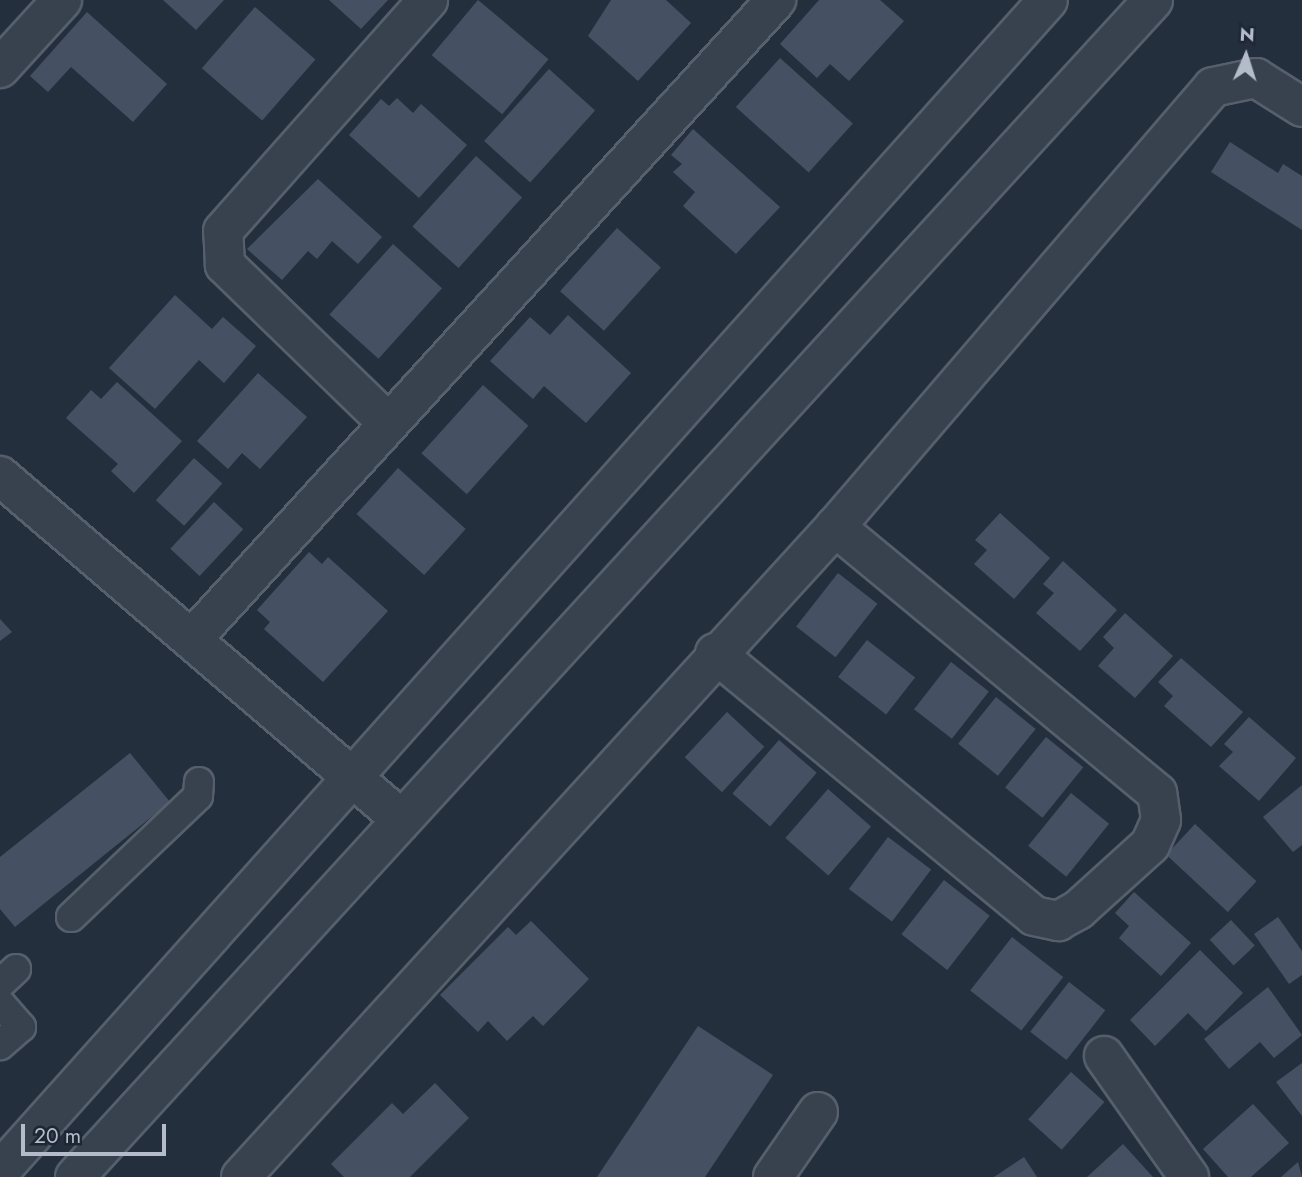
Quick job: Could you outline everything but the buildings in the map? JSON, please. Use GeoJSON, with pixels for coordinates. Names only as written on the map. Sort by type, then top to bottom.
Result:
{"type":"FeatureCollection","features":[{"type":"Feature","properties":{"kind":"street"},"geometry":{"type":"LineString","coordinates":[[0,68],[62,0]]}},
{"type":"Feature","properties":{"kind":"street"},"geometry":{"type":"LineString","coordinates":[[387,422],[225,265],[223,231],[428,0]]}},
{"type":"Feature","properties":{"kind":"street"},"geometry":{"type":"LineString","coordinates":[[192,639],[387,422],[776,0]]}},
{"type":"Feature","properties":{"kind":"street"},"geometry":{"type":"LineString","coordinates":[[0,1171],[1048,0]]}},
{"type":"Feature","properties":{"kind":"street"},"geometry":{"type":"LineString","coordinates":[[75,1177],[1153,0]]}},
{"type":"Feature","properties":{"kind":"street"},"geometry":{"type":"LineString","coordinates":[[241,1177],[715,653],[835,527],[1213,87],[1256,78],[1302,107]]}},
{"type":"Feature","properties":{"kind":"street"},"geometry":{"type":"LineString","coordinates":[[0,476],[402,820]]}},
{"type":"Feature","properties":{"kind":"street"},"geometry":{"type":"LineString","coordinates":[[715,653],[1034,916],[1058,921],[1078,910],[1150,845],[1161,820],[1157,793],[835,527]]}},
{"type":"Feature","properties":{"kind":"street"},"geometry":{"type":"LineString","coordinates":[[1104,1056],[1189,1177]]}},
{"type":"Feature","properties":{"kind":"street"},"geometry":{"type":"LineString","coordinates":[[774,1177],[818,1112]]}},
{"type":"Feature","properties":{"kind":"lane"},"geometry":{"type":"LineString","coordinates":[[71,917],[198,796],[199,782]]}},
{"type":"Feature","properties":{"kind":"lane"},"geometry":{"type":"LineString","coordinates":[[0,1003],[21,1027],[0,1045]]}}]}
